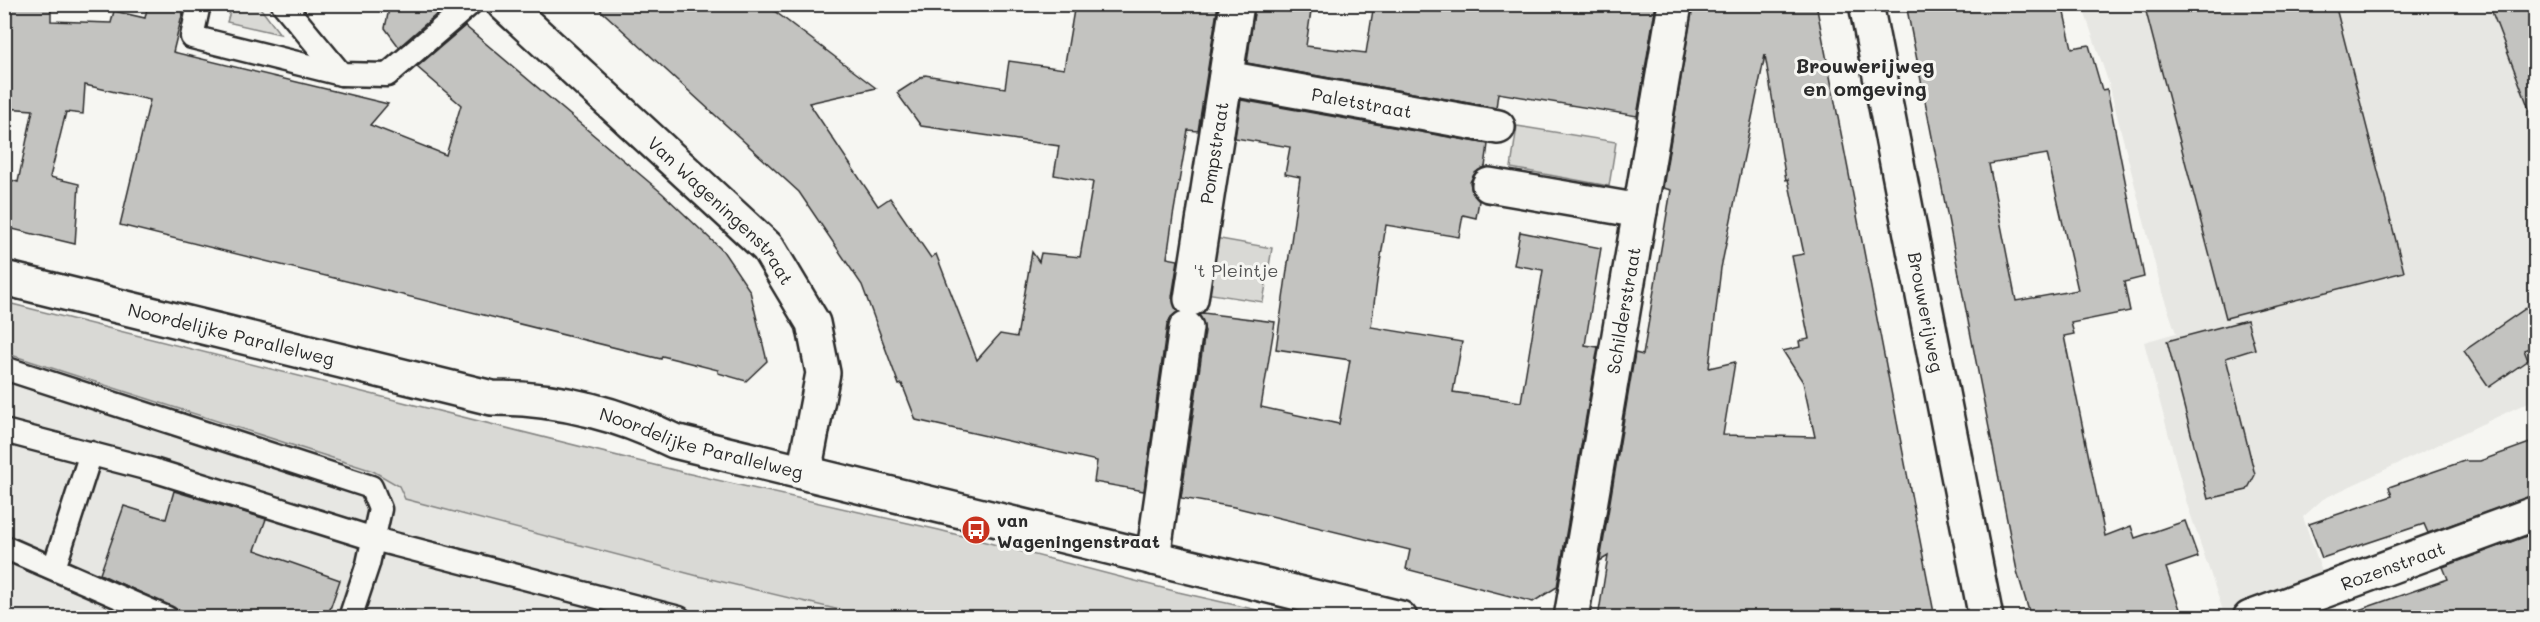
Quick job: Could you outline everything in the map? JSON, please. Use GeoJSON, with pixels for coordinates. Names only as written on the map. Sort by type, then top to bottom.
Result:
{"type":"FeatureCollection","features":[{"type":"Feature","properties":{"kind":"street","name":"Van Wageningenstraat"},"geometry":{"type":"LineString","coordinates":[[504,4],[768,248],[813,323],[823,373],[807,457],[809,474]]}},
{"type":"Feature","properties":{"kind":"street","name":"Pompstraat"},"geometry":{"type":"LineString","coordinates":[[1153,558],[1188,313],[1233,80],[1238,4]]}},
{"type":"Feature","properties":{"kind":"street","name":"Schilderstraat"},"geometry":{"type":"LineString","coordinates":[[1571,618],[1675,4]]}},
{"type":"Feature","properties":{"kind":"street","name":"Brouwerijweg"},"geometry":{"type":"LineString","coordinates":[[1866,4],[1986,618]]}},
{"type":"Feature","properties":{"kind":"street","name":"Paletstraat"},"geometry":{"type":"LineString","coordinates":[[1233,80],[1498,127]]}},
{"type":"Feature","properties":{"kind":"street"},"geometry":{"type":"LineString","coordinates":[[1489,185],[1640,211]]}},
{"type":"Feature","properties":{"kind":"street","name":"Noordelijke Parallelweg"},"geometry":{"type":"LineString","coordinates":[[4,278],[492,398],[533,398],[598,412],[647,428],[674,441],[1400,618]]}},
{"type":"Feature","properties":{"kind":"street","name":"Rozenstraat"},"geometry":{"type":"LineString","coordinates":[[2250,618],[2535,513]]}},
{"type":"Feature","properties":{"kind":"lane"},"geometry":{"type":"LineString","coordinates":[[199,4],[192,37],[341,74],[387,75],[470,4]]}},
{"type":"Feature","properties":{"kind":"lane"},"geometry":{"type":"LineString","coordinates":[[283,4],[341,74]]}},
{"type":"Feature","properties":{"kind":"lane"},"geometry":{"type":"LineString","coordinates":[[4,368],[371,487],[380,509],[374,539],[350,618]]}},
{"type":"Feature","properties":{"kind":"lane"},"geometry":{"type":"LineString","coordinates":[[4,431],[153,470],[374,539],[679,618]]}},
{"type":"Feature","properties":{"kind":"lane"},"geometry":{"type":"LineString","coordinates":[[54,568],[92,453]]}},
{"type":"Feature","properties":{"kind":"lane"},"geometry":{"type":"LineString","coordinates":[[4,547],[167,618]]}},
{"type":"Feature","properties":{"kind":"shaded area"},"geometry":{"type":"Polygon","coordinates":[[[2082,5],[2535,5],[2535,399],[2323,499],[2303,517],[2323,575],[2271,592],[2269,598],[2224,614],[2187,504],[2144,342],[2176,333],[2162,292],[2109,84],[2082,5]]]}},
{"type":"Feature","properties":{"kind":"shaded area"},"geometry":{"type":"Polygon","coordinates":[[[4,353],[373,471],[399,486],[406,499],[698,576],[869,617],[5,617],[4,353]]]}},
{"type":"Feature","properties":{"kind":"green space"},"geometry":{"type":"Polygon","coordinates":[[[232,5],[258,5],[280,34],[227,22],[232,5]]]}},
{"type":"Feature","properties":{"kind":"green space"},"geometry":{"type":"Polygon","coordinates":[[[1517,126],[1616,142],[1609,186],[1511,168],[1517,126]]]}},
{"type":"Feature","properties":{"kind":"green space","name":"'t Pleintje"},"geometry":{"type":"Polygon","coordinates":[[[1209,237],[1272,248],[1263,302],[1199,292],[1209,237]]]}},
{"type":"Feature","properties":{"kind":"green space"},"geometry":{"type":"Polygon","coordinates":[[[4,302],[686,473],[939,530],[1178,592],[1288,617],[869,617],[698,576],[405,499],[399,486],[373,471],[5,353],[4,302]]]}},
{"type":"Feature","properties":{"kind":"building"},"geometry":{"type":"Polygon","coordinates":[[[4,4],[51,4],[51,21],[111,23],[114,11],[145,18],[148,4],[185,4],[173,52],[388,104],[370,125],[446,155],[461,105],[417,67],[465,26],[662,193],[723,251],[750,291],[767,361],[746,381],[718,373],[718,370],[662,356],[661,359],[120,225],[150,100],[85,85],[83,114],[66,112],[50,177],[79,184],[75,244],[4,227],[4,178],[18,182],[33,110],[4,108],[4,4]]]}},
{"type":"Feature","properties":{"kind":"building"},"geometry":{"type":"Polygon","coordinates":[[[390,4],[445,4],[446,6],[399,47],[385,28],[390,4]]]}},
{"type":"Feature","properties":{"kind":"building"},"geometry":{"type":"Polygon","coordinates":[[[594,4],[765,4],[876,88],[809,103],[878,206],[890,198],[931,258],[936,254],[977,360],[1000,334],[1017,337],[1032,252],[1039,262],[1041,253],[1080,257],[1093,182],[1054,175],[1059,146],[921,126],[897,93],[925,75],[1005,88],[1009,61],[1064,69],[1075,4],[1218,4],[1198,131],[1188,130],[1173,216],[1167,258],[1178,260],[1172,297],[1178,312],[1171,317],[1167,325],[1144,491],[1094,482],[1097,461],[916,420],[902,384],[899,385],[862,285],[799,192],[594,4]]]}},
{"type":"Feature","properties":{"kind":"building"},"geometry":{"type":"Polygon","coordinates":[[[1255,4],[1312,4],[1306,46],[1366,53],[1374,4],[1656,4],[1637,116],[1498,93],[1496,108],[1247,63],[1255,4]]]}},
{"type":"Feature","properties":{"kind":"building"},"geometry":{"type":"Polygon","coordinates":[[[1693,4],[1816,4],[1935,618],[1598,618],[1608,556],[1600,561],[1635,353],[1643,355],[1671,190],[1663,188],[1693,4]],[[1765,55],[1721,268],[1709,368],[1735,362],[1723,435],[1815,437],[1803,382],[1783,351],[1800,347],[1799,341],[1809,339],[1792,256],[1804,254],[1788,179],[1786,180],[1765,55]]]}},
{"type":"Feature","properties":{"kind":"building"},"geometry":{"type":"Polygon","coordinates":[[[1906,4],[2062,4],[2072,48],[2089,45],[2102,90],[2107,89],[2144,277],[2124,282],[2130,311],[2071,323],[2074,334],[2064,336],[2105,536],[2131,526],[2135,538],[2185,521],[2198,557],[2166,568],[2183,618],[2031,618],[2017,571],[1906,4]],[[2047,154],[1989,164],[2016,301],[2078,290],[2047,154]]]}},
{"type":"Feature","properties":{"kind":"building"},"geometry":{"type":"Polygon","coordinates":[[[2144,4],[2335,4],[2404,272],[2226,318],[2144,4]]]}},
{"type":"Feature","properties":{"kind":"building"},"geometry":{"type":"Polygon","coordinates":[[[2489,4],[2535,4],[2535,119],[2533,119],[2489,4]]]}},
{"type":"Feature","properties":{"kind":"building"},"geometry":{"type":"Polygon","coordinates":[[[1241,100],[1488,144],[1485,167],[1475,173],[1470,182],[1472,192],[1479,201],[1476,218],[1463,215],[1459,237],[1386,225],[1377,281],[1371,327],[1462,342],[1453,392],[1521,402],[1543,270],[1514,265],[1520,232],[1601,248],[1585,345],[1598,347],[1557,587],[1533,602],[1406,569],[1410,550],[1234,507],[1181,498],[1205,331],[1199,315],[1203,313],[1275,322],[1261,407],[1339,424],[1350,360],[1276,349],[1300,177],[1285,174],[1290,147],[1235,138],[1241,100]]]}},
{"type":"Feature","properties":{"kind":"building"},"geometry":{"type":"Polygon","coordinates":[[[2535,302],[2535,346],[2524,350],[2528,360],[2489,387],[2464,351],[2535,302]]]}},
{"type":"Feature","properties":{"kind":"building"},"geometry":{"type":"Polygon","coordinates":[[[2247,320],[2255,349],[2226,358],[2255,475],[2247,490],[2208,499],[2167,341],[2247,320]]]}},
{"type":"Feature","properties":{"kind":"building"},"geometry":{"type":"Polygon","coordinates":[[[2535,441],[2535,495],[2428,533],[2424,524],[2322,558],[2309,524],[2392,496],[2389,487],[2464,461],[2480,461],[2535,441]]]}},
{"type":"Feature","properties":{"kind":"building"},"geometry":{"type":"Polygon","coordinates":[[[174,491],[266,519],[255,550],[340,580],[327,618],[195,618],[100,574],[124,506],[166,519],[174,491]]]}},
{"type":"Feature","properties":{"kind":"building"},"geometry":{"type":"Polygon","coordinates":[[[2535,533],[2535,618],[2351,618],[2350,613],[2448,579],[2443,567],[2535,533]]]}},
{"type":"Feature","properties":{"kind":"place","name":"van Wageningenstraat"},"geometry":{"type":"Point","coordinates":[976,530]}},
{"type":"Feature","properties":{"kind":"district","name":"Brouwerijweg en omgeving"},"geometry":{"type":"Point","coordinates":[1865,76]}}]}
